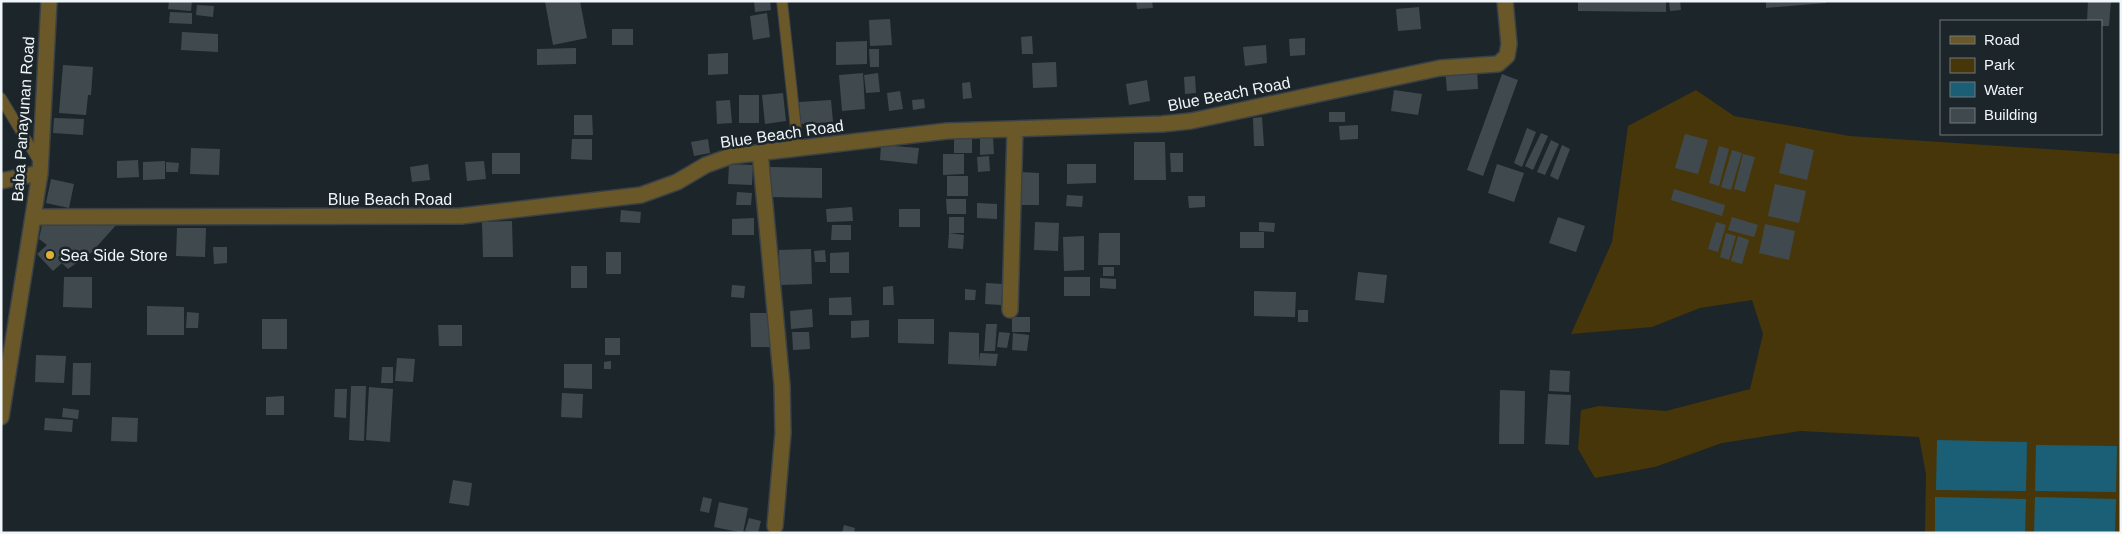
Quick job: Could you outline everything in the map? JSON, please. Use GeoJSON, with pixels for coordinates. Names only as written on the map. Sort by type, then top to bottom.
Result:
{"type":"FeatureCollection","features":[{"type":"Feature","properties":{"kind":"street","name":"Baba Panayunan Road"},"geometry":{"type":"LineString","coordinates":[[1,417],[40,168],[48,1]]}},
{"type":"Feature","properties":{"kind":"street","name":"Blue Beach Road"},"geometry":{"type":"LineString","coordinates":[[33,217],[461,216],[642,195],[677,182],[706,164],[732,156],[760,152],[947,131],[1162,124],[1191,121],[1440,68],[1498,64],[1506,56],[1509,44],[1505,1]]}},
{"type":"Feature","properties":{"kind":"street"},"geometry":{"type":"LineString","coordinates":[[1010,310],[1015,130]]}},
{"type":"Feature","properties":{"kind":"street"},"geometry":{"type":"LineString","coordinates":[[760,152],[782,384],[783,433],[775,526]]}},
{"type":"Feature","properties":{"kind":"street"},"geometry":{"type":"LineString","coordinates":[[1,181],[40,168]]}},
{"type":"Feature","properties":{"kind":"lane"},"geometry":{"type":"LineString","coordinates":[[782,1],[798,148]]}},
{"type":"Feature","properties":{"kind":"lane"},"geometry":{"type":"LineString","coordinates":[[1,98],[40,168]]}},
{"type":"Feature","properties":{"kind":"green space"},"geometry":{"type":"Polygon","coordinates":[[[1696,90],[1734,116],[1850,136],[2121,154],[2121,533],[1925,533],[1926,474],[1919,437],[1800,431],[1722,443],[1655,467],[1595,478],[1578,449],[1581,410],[1599,406],[1666,411],[1750,389],[1763,334],[1752,300],[1700,308],[1652,327],[1571,334],[1612,242],[1628,126],[1696,90]]]}},
{"type":"Feature","properties":{"kind":"water"},"geometry":{"type":"Polygon","coordinates":[[[1937,440],[2027,442],[2026,491],[1936,490],[1937,440]]]}},
{"type":"Feature","properties":{"kind":"water"},"geometry":{"type":"Polygon","coordinates":[[[2036,445],[2117,446],[2116,492],[2035,491],[2036,445]]]}},
{"type":"Feature","properties":{"kind":"water"},"geometry":{"type":"Polygon","coordinates":[[[1935,497],[2026,499],[2025,533],[1935,533],[1935,497]]]}},
{"type":"Feature","properties":{"kind":"water"},"geometry":{"type":"Polygon","coordinates":[[[2035,497],[2116,499],[2115,533],[2034,533],[2035,497]]]}},
{"type":"Feature","properties":{"kind":"building"},"geometry":{"type":"Polygon","coordinates":[[[169,1],[192,1],[191,11],[168,9],[169,1]]]}},
{"type":"Feature","properties":{"kind":"building"},"geometry":{"type":"Polygon","coordinates":[[[580,1],[587,38],[553,45],[545,2],[580,1]]]}},
{"type":"Feature","properties":{"kind":"building"},"geometry":{"type":"Polygon","coordinates":[[[754,1],[770,1],[771,10],[755,12],[754,1]]]}},
{"type":"Feature","properties":{"kind":"building"},"geometry":{"type":"Polygon","coordinates":[[[1136,1],[1152,1],[1153,8],[1137,9],[1136,1]]]}},
{"type":"Feature","properties":{"kind":"building"},"geometry":{"type":"Polygon","coordinates":[[[1578,1],[1666,1],[1666,12],[1578,11],[1578,1]]]}},
{"type":"Feature","properties":{"kind":"building"},"geometry":{"type":"Polygon","coordinates":[[[1669,1],[1680,1],[1681,10],[1670,11],[1669,1]]]}},
{"type":"Feature","properties":{"kind":"building"},"geometry":{"type":"Polygon","coordinates":[[[1766,1],[1826,1],[1826,3],[1766,8],[1766,1]]]}},
{"type":"Feature","properties":{"kind":"building"},"geometry":{"type":"Polygon","coordinates":[[[2088,1],[2111,1],[2109,26],[2102,26],[2102,20],[2087,20],[2088,1]]]}},
{"type":"Feature","properties":{"kind":"building"},"geometry":{"type":"Polygon","coordinates":[[[197,5],[214,6],[213,17],[196,15],[197,5]]]}},
{"type":"Feature","properties":{"kind":"building"},"geometry":{"type":"Polygon","coordinates":[[[1419,7],[1421,29],[1398,31],[1396,9],[1419,7]]]}},
{"type":"Feature","properties":{"kind":"building"},"geometry":{"type":"Polygon","coordinates":[[[170,12],[192,13],[192,24],[169,23],[170,12]]]}},
{"type":"Feature","properties":{"kind":"building"},"geometry":{"type":"Polygon","coordinates":[[[767,13],[770,37],[753,40],[750,16],[767,13]]]}},
{"type":"Feature","properties":{"kind":"building"},"geometry":{"type":"Polygon","coordinates":[[[890,19],[892,45],[870,46],[869,20],[890,19]]]}},
{"type":"Feature","properties":{"kind":"building"},"geometry":{"type":"Polygon","coordinates":[[[612,29],[633,29],[633,45],[612,45],[612,29]]]}},
{"type":"Feature","properties":{"kind":"building"},"geometry":{"type":"Polygon","coordinates":[[[182,32],[218,34],[218,52],[181,50],[182,32]]]}},
{"type":"Feature","properties":{"kind":"building"},"geometry":{"type":"Polygon","coordinates":[[[1032,36],[1033,54],[1022,54],[1021,37],[1032,36]]]}},
{"type":"Feature","properties":{"kind":"building"},"geometry":{"type":"Polygon","coordinates":[[[1305,38],[1305,55],[1290,56],[1289,39],[1305,38]]]}},
{"type":"Feature","properties":{"kind":"building"},"geometry":{"type":"Polygon","coordinates":[[[867,41],[867,64],[836,65],[836,42],[867,41]]]}},
{"type":"Feature","properties":{"kind":"building"},"geometry":{"type":"Polygon","coordinates":[[[1266,45],[1267,63],[1245,66],[1243,47],[1266,45]]]}},
{"type":"Feature","properties":{"kind":"building"},"geometry":{"type":"Polygon","coordinates":[[[576,48],[576,64],[537,65],[537,49],[576,48]]]}},
{"type":"Feature","properties":{"kind":"building"},"geometry":{"type":"Polygon","coordinates":[[[869,49],[879,49],[879,67],[870,67],[869,49]]]}},
{"type":"Feature","properties":{"kind":"building"},"geometry":{"type":"Polygon","coordinates":[[[728,53],[728,74],[708,75],[708,54],[728,53]]]}},
{"type":"Feature","properties":{"kind":"building"},"geometry":{"type":"Polygon","coordinates":[[[1056,62],[1057,87],[1033,88],[1032,63],[1056,62]]]}},
{"type":"Feature","properties":{"kind":"building"},"geometry":{"type":"Polygon","coordinates":[[[63,65],[93,67],[91,95],[88,95],[86,115],[59,113],[63,65]]]}},
{"type":"Feature","properties":{"kind":"building"},"geometry":{"type":"Polygon","coordinates":[[[1477,66],[1478,89],[1447,91],[1445,68],[1477,66]]]}},
{"type":"Feature","properties":{"kind":"building"},"geometry":{"type":"Polygon","coordinates":[[[863,73],[865,109],[842,111],[839,75],[863,73]]]}},
{"type":"Feature","properties":{"kind":"building"},"geometry":{"type":"Polygon","coordinates":[[[878,73],[880,92],[866,93],[864,75],[878,73]]]}},
{"type":"Feature","properties":{"kind":"building"},"geometry":{"type":"Polygon","coordinates":[[[1502,74],[1518,80],[1483,176],[1467,170],[1502,74]]]}},
{"type":"Feature","properties":{"kind":"building"},"geometry":{"type":"Polygon","coordinates":[[[1195,76],[1196,93],[1185,94],[1184,77],[1195,76]]]}},
{"type":"Feature","properties":{"kind":"building"},"geometry":{"type":"Polygon","coordinates":[[[1147,80],[1150,101],[1129,105],[1126,84],[1147,80]]]}},
{"type":"Feature","properties":{"kind":"building"},"geometry":{"type":"Polygon","coordinates":[[[970,82],[972,98],[963,99],[962,83],[970,82]]]}},
{"type":"Feature","properties":{"kind":"building"},"geometry":{"type":"Polygon","coordinates":[[[1394,90],[1422,94],[1418,115],[1391,111],[1394,90]]]}},
{"type":"Feature","properties":{"kind":"building"},"geometry":{"type":"Polygon","coordinates":[[[900,91],[903,109],[889,111],[887,93],[900,91]]]}},
{"type":"Feature","properties":{"kind":"building"},"geometry":{"type":"Polygon","coordinates":[[[783,93],[786,121],[765,124],[762,95],[783,93]]]}},
{"type":"Feature","properties":{"kind":"building"},"geometry":{"type":"Polygon","coordinates":[[[739,95],[759,95],[759,123],[739,123],[739,95]]]}},
{"type":"Feature","properties":{"kind":"building"},"geometry":{"type":"Polygon","coordinates":[[[924,99],[925,108],[913,110],[912,100],[924,99]]]}},
{"type":"Feature","properties":{"kind":"building"},"geometry":{"type":"Polygon","coordinates":[[[730,100],[732,123],[717,124],[716,101],[730,100]]]}},
{"type":"Feature","properties":{"kind":"building"},"geometry":{"type":"Polygon","coordinates":[[[831,100],[833,122],[801,124],[799,102],[831,100]]]}},
{"type":"Feature","properties":{"kind":"building"},"geometry":{"type":"Polygon","coordinates":[[[1329,112],[1345,112],[1345,122],[1329,122],[1329,112]]]}},
{"type":"Feature","properties":{"kind":"building"},"geometry":{"type":"Polygon","coordinates":[[[574,115],[592,115],[593,135],[574,135],[574,115]]]}},
{"type":"Feature","properties":{"kind":"building"},"geometry":{"type":"Polygon","coordinates":[[[1262,117],[1264,146],[1254,146],[1253,118],[1262,117]]]}},
{"type":"Feature","properties":{"kind":"building"},"geometry":{"type":"Polygon","coordinates":[[[54,118],[84,119],[83,135],[53,133],[54,118]]]}},
{"type":"Feature","properties":{"kind":"building"},"geometry":{"type":"Polygon","coordinates":[[[1358,125],[1358,139],[1340,140],[1339,126],[1358,125]]]}},
{"type":"Feature","properties":{"kind":"building"},"geometry":{"type":"Polygon","coordinates":[[[1527,128],[1536,132],[1522,167],[1514,163],[1527,128]]]}},
{"type":"Feature","properties":{"kind":"building"},"geometry":{"type":"Polygon","coordinates":[[[1541,133],[1548,136],[1533,170],[1525,166],[1541,133]]]}},
{"type":"Feature","properties":{"kind":"building"},"geometry":{"type":"Polygon","coordinates":[[[1685,134],[1708,140],[1698,174],[1675,168],[1685,134]]]}},
{"type":"Feature","properties":{"kind":"building"},"geometry":{"type":"Polygon","coordinates":[[[993,136],[994,154],[980,155],[980,137],[993,136]]]}},
{"type":"Feature","properties":{"kind":"building"},"geometry":{"type":"Polygon","coordinates":[[[954,138],[972,138],[972,153],[954,153],[954,138]]]}},
{"type":"Feature","properties":{"kind":"building"},"geometry":{"type":"Polygon","coordinates":[[[572,139],[592,139],[592,160],[571,159],[572,139]]]}},
{"type":"Feature","properties":{"kind":"building"},"geometry":{"type":"Polygon","coordinates":[[[708,139],[710,153],[694,156],[691,142],[708,139]]]}},
{"type":"Feature","properties":{"kind":"building"},"geometry":{"type":"Polygon","coordinates":[[[1551,140],[1559,144],[1545,175],[1537,172],[1551,140]]]}},
{"type":"Feature","properties":{"kind":"building"},"geometry":{"type":"Polygon","coordinates":[[[1134,142],[1165,142],[1166,180],[1134,180],[1134,142]]]}},
{"type":"Feature","properties":{"kind":"building"},"geometry":{"type":"Polygon","coordinates":[[[1786,143],[1814,150],[1807,180],[1779,173],[1786,143]]]}},
{"type":"Feature","properties":{"kind":"building"},"geometry":{"type":"Polygon","coordinates":[[[881,145],[919,148],[917,164],[880,160],[881,145]]]}},
{"type":"Feature","properties":{"kind":"building"},"geometry":{"type":"Polygon","coordinates":[[[1562,145],[1570,149],[1558,180],[1550,176],[1562,145]]]}},
{"type":"Feature","properties":{"kind":"building"},"geometry":{"type":"Polygon","coordinates":[[[1719,146],[1729,149],[1719,186],[1709,183],[1719,146]]]}},
{"type":"Feature","properties":{"kind":"building"},"geometry":{"type":"Polygon","coordinates":[[[191,148],[220,149],[219,175],[190,174],[191,148]]]}},
{"type":"Feature","properties":{"kind":"building"},"geometry":{"type":"Polygon","coordinates":[[[1732,150],[1742,153],[1731,190],[1721,187],[1732,150]]]}},
{"type":"Feature","properties":{"kind":"building"},"geometry":{"type":"Polygon","coordinates":[[[492,153],[520,153],[520,174],[492,174],[492,153]]]}},
{"type":"Feature","properties":{"kind":"building"},"geometry":{"type":"Polygon","coordinates":[[[1170,153],[1183,153],[1183,172],[1171,172],[1170,153]]]}},
{"type":"Feature","properties":{"kind":"building"},"geometry":{"type":"Polygon","coordinates":[[[943,154],[964,154],[964,174],[943,175],[943,154]]]}},
{"type":"Feature","properties":{"kind":"building"},"geometry":{"type":"Polygon","coordinates":[[[1743,154],[1755,157],[1745,192],[1734,189],[1743,154]]]}},
{"type":"Feature","properties":{"kind":"building"},"geometry":{"type":"Polygon","coordinates":[[[989,156],[990,171],[978,172],[977,157],[989,156]]]}},
{"type":"Feature","properties":{"kind":"building"},"geometry":{"type":"Polygon","coordinates":[[[138,160],[139,177],[117,178],[117,161],[138,160]]]}},
{"type":"Feature","properties":{"kind":"building"},"geometry":{"type":"Polygon","coordinates":[[[165,161],[165,179],[143,180],[143,162],[165,161]]]}},
{"type":"Feature","properties":{"kind":"building"},"geometry":{"type":"Polygon","coordinates":[[[484,161],[486,179],[467,181],[465,162],[484,161]]]}},
{"type":"Feature","properties":{"kind":"building"},"geometry":{"type":"Polygon","coordinates":[[[166,162],[179,163],[178,172],[166,172],[166,162]]]}},
{"type":"Feature","properties":{"kind":"building"},"geometry":{"type":"Polygon","coordinates":[[[428,164],[430,180],[412,182],[410,167],[428,164]]]}},
{"type":"Feature","properties":{"kind":"building"},"geometry":{"type":"Polygon","coordinates":[[[729,164],[753,165],[752,185],[728,184],[729,164]]]}},
{"type":"Feature","properties":{"kind":"building"},"geometry":{"type":"Polygon","coordinates":[[[1067,164],[1096,164],[1096,183],[1067,184],[1067,164]]]}},
{"type":"Feature","properties":{"kind":"building"},"geometry":{"type":"Polygon","coordinates":[[[1497,164],[1524,173],[1514,202],[1488,193],[1497,164]]]}},
{"type":"Feature","properties":{"kind":"building"},"geometry":{"type":"Polygon","coordinates":[[[770,167],[822,168],[822,198],[769,197],[770,167]]]}},
{"type":"Feature","properties":{"kind":"building"},"geometry":{"type":"Polygon","coordinates":[[[1020,172],[1039,173],[1039,205],[1019,205],[1020,172]]]}},
{"type":"Feature","properties":{"kind":"building"},"geometry":{"type":"Polygon","coordinates":[[[947,176],[968,176],[968,196],[947,196],[947,176]]]}},
{"type":"Feature","properties":{"kind":"building"},"geometry":{"type":"Polygon","coordinates":[[[51,179],[74,184],[69,208],[46,203],[51,179]]]}},
{"type":"Feature","properties":{"kind":"building"},"geometry":{"type":"Polygon","coordinates":[[[1775,184],[1806,191],[1799,223],[1768,216],[1775,184]]]}},
{"type":"Feature","properties":{"kind":"building"},"geometry":{"type":"Polygon","coordinates":[[[1674,189],[1725,205],[1722,216],[1671,200],[1674,189]]]}},
{"type":"Feature","properties":{"kind":"building"},"geometry":{"type":"Polygon","coordinates":[[[737,192],[752,193],[751,205],[736,205],[737,192]]]}},
{"type":"Feature","properties":{"kind":"building"},"geometry":{"type":"Polygon","coordinates":[[[1067,195],[1083,196],[1082,207],[1066,206],[1067,195]]]}},
{"type":"Feature","properties":{"kind":"building"},"geometry":{"type":"Polygon","coordinates":[[[1188,196],[1205,196],[1205,207],[1189,208],[1188,196]]]}},
{"type":"Feature","properties":{"kind":"building"},"geometry":{"type":"Polygon","coordinates":[[[946,199],[966,199],[966,214],[947,214],[946,199]]]}},
{"type":"Feature","properties":{"kind":"building"},"geometry":{"type":"Polygon","coordinates":[[[977,203],[997,204],[997,219],[977,218],[977,203]]]}},
{"type":"Feature","properties":{"kind":"building"},"geometry":{"type":"Polygon","coordinates":[[[852,207],[853,221],[827,222],[826,209],[852,207]]]}},
{"type":"Feature","properties":{"kind":"building"},"geometry":{"type":"Polygon","coordinates":[[[899,209],[920,209],[920,227],[899,227],[899,209]]]}},
{"type":"Feature","properties":{"kind":"building"},"geometry":{"type":"Polygon","coordinates":[[[621,210],[641,212],[640,223],[620,222],[621,210]]]}},
{"type":"Feature","properties":{"kind":"building"},"geometry":{"type":"Polygon","coordinates":[[[949,217],[964,217],[964,233],[949,233],[949,217]]]}},
{"type":"Feature","properties":{"kind":"building"},"geometry":{"type":"Polygon","coordinates":[[[1558,217],[1585,226],[1576,252],[1549,243],[1558,217]]]}},
{"type":"Feature","properties":{"kind":"building"},"geometry":{"type":"Polygon","coordinates":[[[1732,217],[1758,225],[1754,237],[1728,230],[1732,217]]]}},
{"type":"Feature","properties":{"kind":"building"},"geometry":{"type":"Polygon","coordinates":[[[754,218],[754,235],[732,235],[732,219],[754,218]]]}},
{"type":"Feature","properties":{"kind":"building"},"geometry":{"type":"Polygon","coordinates":[[[512,221],[513,257],[483,257],[482,222],[512,221]]]}},
{"type":"Feature","properties":{"kind":"building"},"geometry":{"type":"Polygon","coordinates":[[[1035,222],[1059,223],[1058,251],[1034,250],[1035,222]]]}},
{"type":"Feature","properties":{"kind":"building"},"geometry":{"type":"Polygon","coordinates":[[[1259,222],[1275,223],[1274,232],[1259,231],[1259,222]]]}},
{"type":"Feature","properties":{"kind":"building"},"geometry":{"type":"Polygon","coordinates":[[[1716,222],[1726,225],[1718,252],[1708,249],[1716,222]]]}},
{"type":"Feature","properties":{"kind":"building"},"geometry":{"type":"Polygon","coordinates":[[[117,224],[92,252],[68,269],[62,263],[53,271],[37,254],[47,245],[39,239],[42,225],[117,224]]]}},
{"type":"Feature","properties":{"kind":"building"},"geometry":{"type":"Polygon","coordinates":[[[1765,224],[1795,231],[1789,260],[1759,253],[1765,224]]]}},
{"type":"Feature","properties":{"kind":"building"},"geometry":{"type":"Polygon","coordinates":[[[832,225],[851,225],[851,240],[831,240],[832,225]]]}},
{"type":"Feature","properties":{"kind":"building"},"geometry":{"type":"Polygon","coordinates":[[[177,228],[206,228],[205,257],[176,256],[177,228]]]}},
{"type":"Feature","properties":{"kind":"building"},"geometry":{"type":"Polygon","coordinates":[[[1240,232],[1264,232],[1264,248],[1240,248],[1240,232]]]}},
{"type":"Feature","properties":{"kind":"building"},"geometry":{"type":"Polygon","coordinates":[[[949,233],[964,235],[963,249],[948,248],[949,233]]]}},
{"type":"Feature","properties":{"kind":"building"},"geometry":{"type":"Polygon","coordinates":[[[1099,233],[1120,233],[1120,265],[1098,265],[1099,233]]]}},
{"type":"Feature","properties":{"kind":"building"},"geometry":{"type":"Polygon","coordinates":[[[1726,233],[1736,236],[1729,260],[1720,257],[1726,233]]]}},
{"type":"Feature","properties":{"kind":"building"},"geometry":{"type":"Polygon","coordinates":[[[1084,236],[1084,270],[1064,271],[1063,237],[1084,236]]]}},
{"type":"Feature","properties":{"kind":"building"},"geometry":{"type":"Polygon","coordinates":[[[1738,236],[1749,240],[1742,264],[1731,261],[1738,236]]]}},
{"type":"Feature","properties":{"kind":"building"},"geometry":{"type":"Polygon","coordinates":[[[213,247],[227,247],[227,263],[214,264],[213,247]]]}},
{"type":"Feature","properties":{"kind":"building"},"geometry":{"type":"Polygon","coordinates":[[[811,249],[812,284],[780,285],[779,250],[811,249]]]}},
{"type":"Feature","properties":{"kind":"building"},"geometry":{"type":"Polygon","coordinates":[[[825,250],[826,262],[815,262],[814,251],[825,250]]]}},
{"type":"Feature","properties":{"kind":"building"},"geometry":{"type":"Polygon","coordinates":[[[606,252],[621,252],[621,274],[606,274],[606,252]]]}},
{"type":"Feature","properties":{"kind":"building"},"geometry":{"type":"Polygon","coordinates":[[[849,252],[849,273],[830,273],[830,253],[849,252]]]}},
{"type":"Feature","properties":{"kind":"building"},"geometry":{"type":"Polygon","coordinates":[[[571,266],[587,266],[587,288],[571,288],[571,266]]]}},
{"type":"Feature","properties":{"kind":"building"},"geometry":{"type":"Polygon","coordinates":[[[1103,267],[1114,267],[1114,276],[1103,276],[1103,267]]]}},
{"type":"Feature","properties":{"kind":"building"},"geometry":{"type":"Polygon","coordinates":[[[1358,272],[1387,275],[1384,303],[1355,300],[1358,272]]]}},
{"type":"Feature","properties":{"kind":"building"},"geometry":{"type":"Polygon","coordinates":[[[64,277],[92,277],[92,308],[63,307],[64,277]]]}},
{"type":"Feature","properties":{"kind":"building"},"geometry":{"type":"Polygon","coordinates":[[[1064,277],[1090,277],[1090,296],[1064,296],[1064,277]]]}},
{"type":"Feature","properties":{"kind":"building"},"geometry":{"type":"Polygon","coordinates":[[[1100,278],[1116,279],[1116,289],[1100,288],[1100,278]]]}},
{"type":"Feature","properties":{"kind":"building"},"geometry":{"type":"Polygon","coordinates":[[[986,283],[1003,284],[1001,305],[985,304],[986,283]]]}},
{"type":"Feature","properties":{"kind":"building"},"geometry":{"type":"Polygon","coordinates":[[[732,285],[745,286],[744,298],[731,297],[732,285]]]}},
{"type":"Feature","properties":{"kind":"building"},"geometry":{"type":"Polygon","coordinates":[[[893,286],[894,305],[883,305],[883,287],[893,286]]]}},
{"type":"Feature","properties":{"kind":"building"},"geometry":{"type":"Polygon","coordinates":[[[965,289],[976,290],[975,300],[965,300],[965,289]]]}},
{"type":"Feature","properties":{"kind":"building"},"geometry":{"type":"Polygon","coordinates":[[[1254,291],[1296,292],[1295,317],[1254,316],[1254,291]]]}},
{"type":"Feature","properties":{"kind":"building"},"geometry":{"type":"Polygon","coordinates":[[[851,297],[852,315],[829,315],[829,298],[851,297]]]}},
{"type":"Feature","properties":{"kind":"building"},"geometry":{"type":"Polygon","coordinates":[[[147,306],[184,307],[184,335],[147,335],[147,306]]]}},
{"type":"Feature","properties":{"kind":"building"},"geometry":{"type":"Polygon","coordinates":[[[812,309],[813,327],[791,329],[790,311],[812,309]]]}},
{"type":"Feature","properties":{"kind":"building"},"geometry":{"type":"Polygon","coordinates":[[[1298,310],[1308,310],[1308,322],[1298,322],[1298,310]]]}},
{"type":"Feature","properties":{"kind":"building"},"geometry":{"type":"Polygon","coordinates":[[[187,312],[199,313],[198,328],[186,328],[187,312]]]}},
{"type":"Feature","properties":{"kind":"building"},"geometry":{"type":"Polygon","coordinates":[[[750,313],[770,313],[770,347],[751,347],[750,313]]]}},
{"type":"Feature","properties":{"kind":"building"},"geometry":{"type":"Polygon","coordinates":[[[1012,317],[1030,317],[1030,332],[1012,332],[1012,317]]]}},
{"type":"Feature","properties":{"kind":"building"},"geometry":{"type":"Polygon","coordinates":[[[262,319],[287,319],[287,349],[262,349],[262,319]]]}},
{"type":"Feature","properties":{"kind":"building"},"geometry":{"type":"Polygon","coordinates":[[[898,319],[934,319],[934,344],[898,343],[898,319]]]}},
{"type":"Feature","properties":{"kind":"building"},"geometry":{"type":"Polygon","coordinates":[[[869,320],[869,337],[851,338],[851,321],[869,320]]]}},
{"type":"Feature","properties":{"kind":"building"},"geometry":{"type":"Polygon","coordinates":[[[986,324],[997,324],[995,351],[984,351],[986,324]]]}},
{"type":"Feature","properties":{"kind":"building"},"geometry":{"type":"Polygon","coordinates":[[[438,325],[462,325],[462,346],[439,346],[438,325]]]}},
{"type":"Feature","properties":{"kind":"building"},"geometry":{"type":"Polygon","coordinates":[[[792,332],[809,332],[810,349],[793,350],[792,332]]]}},
{"type":"Feature","properties":{"kind":"building"},"geometry":{"type":"Polygon","coordinates":[[[949,332],[979,333],[979,362],[980,353],[998,354],[996,366],[948,364],[949,332]]]}},
{"type":"Feature","properties":{"kind":"building"},"geometry":{"type":"Polygon","coordinates":[[[999,332],[1010,333],[1007,348],[997,347],[999,332]]]}},
{"type":"Feature","properties":{"kind":"building"},"geometry":{"type":"Polygon","coordinates":[[[1013,333],[1029,335],[1027,351],[1012,350],[1013,333]]]}},
{"type":"Feature","properties":{"kind":"building"},"geometry":{"type":"Polygon","coordinates":[[[605,338],[620,338],[620,355],[605,355],[605,338]]]}},
{"type":"Feature","properties":{"kind":"building"},"geometry":{"type":"Polygon","coordinates":[[[36,355],[66,356],[64,383],[35,382],[36,355]]]}},
{"type":"Feature","properties":{"kind":"building"},"geometry":{"type":"Polygon","coordinates":[[[397,358],[415,359],[413,382],[395,381],[397,358]]]}},
{"type":"Feature","properties":{"kind":"building"},"geometry":{"type":"Polygon","coordinates":[[[611,361],[611,369],[604,369],[604,362],[611,361]]]}},
{"type":"Feature","properties":{"kind":"building"},"geometry":{"type":"Polygon","coordinates":[[[73,363],[91,363],[90,395],[72,395],[73,363]]]}},
{"type":"Feature","properties":{"kind":"building"},"geometry":{"type":"Polygon","coordinates":[[[564,364],[592,364],[592,389],[564,388],[564,364]]]}},
{"type":"Feature","properties":{"kind":"building"},"geometry":{"type":"Polygon","coordinates":[[[382,367],[393,367],[393,383],[381,383],[382,367]]]}},
{"type":"Feature","properties":{"kind":"building"},"geometry":{"type":"Polygon","coordinates":[[[1550,370],[1570,371],[1569,392],[1549,391],[1550,370]]]}},
{"type":"Feature","properties":{"kind":"building"},"geometry":{"type":"Polygon","coordinates":[[[351,386],[366,386],[364,441],[349,440],[351,386]]]}},
{"type":"Feature","properties":{"kind":"building"},"geometry":{"type":"Polygon","coordinates":[[[369,387],[393,389],[390,442],[366,440],[369,387]]]}},
{"type":"Feature","properties":{"kind":"building"},"geometry":{"type":"Polygon","coordinates":[[[335,389],[347,389],[346,418],[334,417],[335,389]]]}},
{"type":"Feature","properties":{"kind":"building"},"geometry":{"type":"Polygon","coordinates":[[[1500,390],[1525,391],[1524,444],[1499,444],[1500,390]]]}},
{"type":"Feature","properties":{"kind":"building"},"geometry":{"type":"Polygon","coordinates":[[[562,393],[583,394],[582,418],[561,417],[562,393]]]}},
{"type":"Feature","properties":{"kind":"building"},"geometry":{"type":"Polygon","coordinates":[[[1548,394],[1571,395],[1569,445],[1545,444],[1548,394]]]}},
{"type":"Feature","properties":{"kind":"building"},"geometry":{"type":"Polygon","coordinates":[[[284,396],[284,415],[266,415],[266,397],[284,396]]]}},
{"type":"Feature","properties":{"kind":"building"},"geometry":{"type":"Polygon","coordinates":[[[63,408],[79,410],[78,419],[62,417],[63,408]]]}},
{"type":"Feature","properties":{"kind":"building"},"geometry":{"type":"Polygon","coordinates":[[[112,417],[138,418],[137,442],[111,441],[112,417]]]}},
{"type":"Feature","properties":{"kind":"building"},"geometry":{"type":"Polygon","coordinates":[[[45,418],[73,420],[72,432],[44,430],[45,418]]]}},
{"type":"Feature","properties":{"kind":"building"},"geometry":{"type":"Polygon","coordinates":[[[453,480],[472,483],[469,506],[449,503],[453,480]]]}},
{"type":"Feature","properties":{"kind":"building"},"geometry":{"type":"Polygon","coordinates":[[[703,497],[712,499],[709,513],[700,511],[703,497]]]}},
{"type":"Feature","properties":{"kind":"building"},"geometry":{"type":"Polygon","coordinates":[[[719,502],[748,508],[743,533],[714,527],[719,502]]]}},
{"type":"Feature","properties":{"kind":"building"},"geometry":{"type":"Polygon","coordinates":[[[749,518],[761,521],[758,533],[745,531],[749,518]]]}},
{"type":"Feature","properties":{"kind":"building"},"geometry":{"type":"Polygon","coordinates":[[[844,525],[855,528],[854,533],[842,533],[844,525]]]}},
{"type":"Feature","properties":{"kind":"place","name":"Sea Side Store"},"geometry":{"type":"Point","coordinates":[50,255]}}]}
